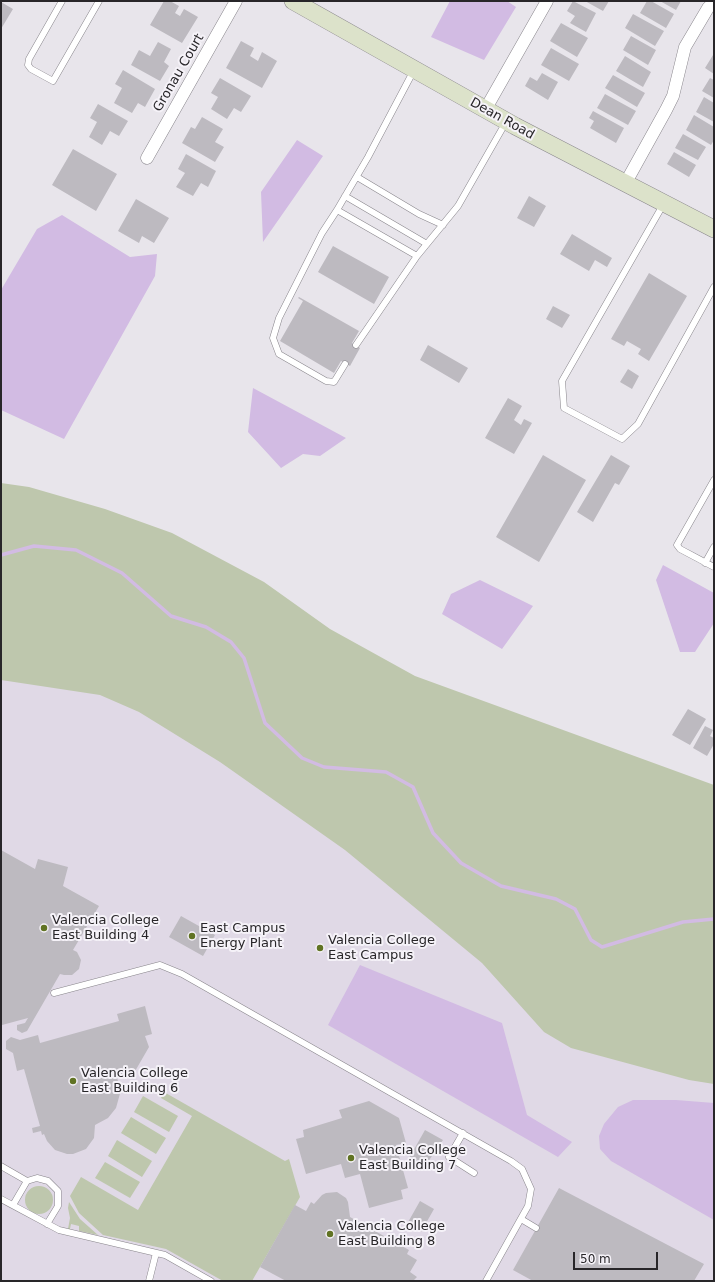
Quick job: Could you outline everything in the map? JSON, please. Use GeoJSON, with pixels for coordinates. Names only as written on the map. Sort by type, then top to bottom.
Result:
{"type":"FeatureCollection","features":[{"type":"Feature","properties":{"kind":"main road","name":"Dean Road"},"geometry":{"type":"LineString","coordinates":[[293,1],[506,122],[714,229]]}},
{"type":"Feature","properties":{"kind":"street","name":"Gronau Court"},"geometry":{"type":"LineString","coordinates":[[147,158],[236,1]]}},
{"type":"Feature","properties":{"kind":"street"},"geometry":{"type":"LineString","coordinates":[[485,110],[547,1]]}},
{"type":"Feature","properties":{"kind":"street"},"geometry":{"type":"LineString","coordinates":[[625,184],[666,110],[672,96],[685,47],[708,8],[714,2]]}},
{"type":"Feature","properties":{"kind":"lane"},"geometry":{"type":"LineString","coordinates":[[62,1],[29,58],[28,65],[31,69],[54,81],[99,1]]}},
{"type":"Feature","properties":{"kind":"lane"},"geometry":{"type":"LineString","coordinates":[[345,364],[334,382],[326,381],[280,354],[273,338],[279,318],[322,233],[356,177],[414,70]]}},
{"type":"Feature","properties":{"kind":"lane"},"geometry":{"type":"LineString","coordinates":[[356,345],[417,256],[458,206],[506,122]]}},
{"type":"Feature","properties":{"kind":"lane"},"geometry":{"type":"LineString","coordinates":[[356,177],[419,214],[443,225]]}},
{"type":"Feature","properties":{"kind":"lane"},"geometry":{"type":"LineString","coordinates":[[345,196],[427,244]]}},
{"type":"Feature","properties":{"kind":"lane"},"geometry":{"type":"LineString","coordinates":[[664,204],[562,382],[564,408],[622,439],[638,424],[714,288]]}},
{"type":"Feature","properties":{"kind":"lane"},"geometry":{"type":"LineString","coordinates":[[337,210],[417,256]]}},
{"type":"Feature","properties":{"kind":"lane"},"geometry":{"type":"LineString","coordinates":[[714,480],[677,545],[680,549],[714,567]]}},
{"type":"Feature","properties":{"kind":"lane"},"geometry":{"type":"LineString","coordinates":[[706,563],[714,548]]}},
{"type":"Feature","properties":{"kind":"lane"},"geometry":{"type":"LineString","coordinates":[[54,993],[160,965],[182,974],[463,1133],[522,1169],[531,1189],[528,1206],[486,1281]]}},
{"type":"Feature","properties":{"kind":"lane"},"geometry":{"type":"LineString","coordinates":[[463,1133],[449,1157],[474,1173]]}},
{"type":"Feature","properties":{"kind":"lane"},"geometry":{"type":"LineString","coordinates":[[1,1166],[27,1182]]}},
{"type":"Feature","properties":{"kind":"lane"},"geometry":{"type":"LineString","coordinates":[[13,1205],[27,1182],[37,1178],[48,1181],[58,1191],[58,1206],[47,1224]]}},
{"type":"Feature","properties":{"kind":"lane"},"geometry":{"type":"LineString","coordinates":[[1,1199],[59,1230],[165,1255],[211,1281]]}},
{"type":"Feature","properties":{"kind":"lane"},"geometry":{"type":"LineString","coordinates":[[521,1219],[536,1228]]}},
{"type":"Feature","properties":{"kind":"lane"},"geometry":{"type":"LineString","coordinates":[[149,1281],[156,1253]]}},
{"type":"Feature","properties":{"kind":"shaded area"},"geometry":{"type":"Polygon","coordinates":[[[450,1],[507,1],[516,7],[484,60],[431,37],[450,1]]]}},
{"type":"Feature","properties":{"kind":"shaded area"},"geometry":{"type":"Polygon","coordinates":[[[297,140],[323,156],[263,242],[261,192],[297,140]]]}},
{"type":"Feature","properties":{"kind":"shaded area"},"geometry":{"type":"Polygon","coordinates":[[[62,215],[130,257],[157,254],[155,276],[64,439],[1,410],[1,290],[37,229],[62,215]]]}},
{"type":"Feature","properties":{"kind":"shaded area"},"geometry":{"type":"Polygon","coordinates":[[[253,388],[346,438],[320,456],[303,454],[281,468],[248,432],[253,388]]]}},
{"type":"Feature","properties":{"kind":"shaded area"},"geometry":{"type":"Polygon","coordinates":[[[663,565],[714,593],[714,623],[695,652],[680,652],[656,580],[663,565]]]}},
{"type":"Feature","properties":{"kind":"shaded area"},"geometry":{"type":"Polygon","coordinates":[[[480,580],[533,606],[502,649],[442,614],[451,594],[480,580]]]}},
{"type":"Feature","properties":{"kind":"shaded area","name":"Valencia College East Campus"},"geometry":{"type":"Polygon","coordinates":[[[1,601],[714,989],[714,1281],[1,1281],[1,601]]]}},
{"type":"Feature","properties":{"kind":"shaded area"},"geometry":{"type":"Polygon","coordinates":[[[360,965],[502,1023],[527,1115],[572,1142],[558,1157],[328,1025],[360,965]]]}},
{"type":"Feature","properties":{"kind":"shaded area"},"geometry":{"type":"Polygon","coordinates":[[[633,1100],[676,1100],[714,1103],[714,1220],[611,1161],[600,1149],[599,1136],[604,1124],[618,1107],[633,1100]]]}},
{"type":"Feature","properties":{"kind":"green space"},"geometry":{"type":"Polygon","coordinates":[[[1,483],[29,487],[105,509],[172,533],[264,582],[330,629],[415,676],[714,785],[714,1084],[689,1080],[571,1048],[544,1032],[482,963],[345,850],[220,762],[139,712],[100,695],[1,680],[1,483]]]}},
{"type":"Feature","properties":{"kind":"green space"},"geometry":{"type":"Polygon","coordinates":[[[164,1092],[285,1161],[289,1159],[300,1197],[252,1281],[223,1281],[166,1249],[103,1235],[79,1213],[70,1196],[81,1177],[138,1210],[192,1116],[161,1098],[164,1092]]]}},
{"type":"Feature","properties":{"kind":"green space"},"geometry":{"type":"Polygon","coordinates":[[[143,1096],[178,1116],[169,1132],[134,1112],[143,1096]]]}},
{"type":"Feature","properties":{"kind":"green space"},"geometry":{"type":"Polygon","coordinates":[[[131,1117],[166,1138],[156,1154],[121,1133],[131,1117]]]}},
{"type":"Feature","properties":{"kind":"green space"},"geometry":{"type":"Polygon","coordinates":[[[117,1140],[152,1161],[142,1177],[108,1156],[117,1140]]]}},
{"type":"Feature","properties":{"kind":"green space"},"geometry":{"type":"Polygon","coordinates":[[[105,1162],[140,1182],[130,1198],[95,1178],[105,1162]]]}},
{"type":"Feature","properties":{"kind":"green space"},"geometry":{"type":"Polygon","coordinates":[[[39,1186],[49,1190],[53,1200],[49,1210],[39,1214],[29,1210],[25,1200],[29,1190],[39,1186]]]}},
{"type":"Feature","properties":{"kind":"green space"},"geometry":{"type":"Polygon","coordinates":[[[69,1202],[80,1219],[98,1235],[79,1231],[79,1226],[71,1224],[70,1229],[68,1229],[70,1218],[68,1208],[69,1202]]]}},
{"type":"Feature","properties":{"kind":"building"},"geometry":{"type":"Polygon","coordinates":[[[164,1],[170,1],[179,6],[175,13],[180,16],[184,9],[198,17],[182,43],[150,25],[164,1]]]}},
{"type":"Feature","properties":{"kind":"building"},"geometry":{"type":"Polygon","coordinates":[[[573,1],[596,13],[586,32],[570,23],[575,16],[567,11],[573,1]]]}},
{"type":"Feature","properties":{"kind":"building"},"geometry":{"type":"Polygon","coordinates":[[[585,1],[609,1],[603,11],[585,1]]]}},
{"type":"Feature","properties":{"kind":"building"},"geometry":{"type":"Polygon","coordinates":[[[647,1],[651,1],[674,14],[666,28],[640,13],[647,1]]]}},
{"type":"Feature","properties":{"kind":"building"},"geometry":{"type":"Polygon","coordinates":[[[660,1],[681,1],[676,10],[660,1]]]}},
{"type":"Feature","properties":{"kind":"building"},"geometry":{"type":"Polygon","coordinates":[[[1,2],[13,9],[1,29],[1,2]]]}},
{"type":"Feature","properties":{"kind":"building"},"geometry":{"type":"Polygon","coordinates":[[[633,14],[664,31],[655,46],[625,28],[633,14]]]}},
{"type":"Feature","properties":{"kind":"building"},"geometry":{"type":"Polygon","coordinates":[[[561,23],[588,38],[577,57],[550,41],[561,23]]]}},
{"type":"Feature","properties":{"kind":"building"},"geometry":{"type":"Polygon","coordinates":[[[631,36],[656,50],[648,65],[623,50],[631,36]]]}},
{"type":"Feature","properties":{"kind":"building"},"geometry":{"type":"Polygon","coordinates":[[[241,41],[254,48],[250,56],[258,61],[262,52],[277,61],[262,88],[226,68],[241,41]]]}},
{"type":"Feature","properties":{"kind":"building"},"geometry":{"type":"Polygon","coordinates":[[[158,42],[171,49],[164,62],[169,66],[160,81],[131,65],[139,50],[150,56],[158,42]]]}},
{"type":"Feature","properties":{"kind":"building"},"geometry":{"type":"Polygon","coordinates":[[[551,48],[579,64],[569,81],[541,65],[551,48]]]}},
{"type":"Feature","properties":{"kind":"building"},"geometry":{"type":"Polygon","coordinates":[[[714,55],[714,74],[705,68],[714,55]]]}},
{"type":"Feature","properties":{"kind":"building"},"geometry":{"type":"Polygon","coordinates":[[[625,56],[651,72],[643,87],[616,71],[625,56]]]}},
{"type":"Feature","properties":{"kind":"building"},"geometry":{"type":"Polygon","coordinates":[[[123,70],[155,89],[145,107],[138,103],[132,113],[114,103],[122,88],[115,84],[123,70]]]}},
{"type":"Feature","properties":{"kind":"building"},"geometry":{"type":"Polygon","coordinates":[[[542,73],[558,82],[548,100],[525,86],[530,77],[537,81],[542,73]]]}},
{"type":"Feature","properties":{"kind":"building"},"geometry":{"type":"Polygon","coordinates":[[[613,75],[645,93],[637,107],[605,88],[613,75]]]}},
{"type":"Feature","properties":{"kind":"building"},"geometry":{"type":"Polygon","coordinates":[[[220,78],[251,96],[241,112],[234,108],[227,119],[211,109],[218,97],[211,93],[220,78]]]}},
{"type":"Feature","properties":{"kind":"building"},"geometry":{"type":"Polygon","coordinates":[[[710,78],[714,80],[714,98],[702,91],[710,78]]]}},
{"type":"Feature","properties":{"kind":"building"},"geometry":{"type":"Polygon","coordinates":[[[605,94],[636,111],[628,125],[597,108],[605,94]]]}},
{"type":"Feature","properties":{"kind":"building"},"geometry":{"type":"Polygon","coordinates":[[[704,97],[714,103],[714,122],[696,112],[704,97]]]}},
{"type":"Feature","properties":{"kind":"building"},"geometry":{"type":"Polygon","coordinates":[[[98,104],[128,121],[119,136],[110,131],[102,145],[89,137],[97,122],[90,118],[98,104]]]}},
{"type":"Feature","properties":{"kind":"building"},"geometry":{"type":"Polygon","coordinates":[[[593,111],[624,128],[616,143],[590,128],[594,121],[589,118],[593,111]]]}},
{"type":"Feature","properties":{"kind":"building"},"geometry":{"type":"Polygon","coordinates":[[[694,115],[714,127],[714,140],[711,145],[686,130],[694,115]]]}},
{"type":"Feature","properties":{"kind":"building"},"geometry":{"type":"Polygon","coordinates":[[[202,117],[223,129],[215,142],[224,147],[215,162],[182,143],[191,127],[195,129],[202,117]]]}},
{"type":"Feature","properties":{"kind":"building"},"geometry":{"type":"Polygon","coordinates":[[[683,134],[706,147],[698,160],[675,148],[683,134]]]}},
{"type":"Feature","properties":{"kind":"building"},"geometry":{"type":"Polygon","coordinates":[[[73,149],[117,174],[96,211],[52,185],[73,149]]]}},
{"type":"Feature","properties":{"kind":"building"},"geometry":{"type":"Polygon","coordinates":[[[674,152],[696,165],[689,177],[667,164],[674,152]]]}},
{"type":"Feature","properties":{"kind":"building"},"geometry":{"type":"Polygon","coordinates":[[[186,154],[216,171],[208,187],[201,183],[193,196],[176,187],[185,173],[178,169],[186,154]]]}},
{"type":"Feature","properties":{"kind":"building"},"geometry":{"type":"Polygon","coordinates":[[[529,196],[546,206],[534,227],[517,218],[529,196]]]}},
{"type":"Feature","properties":{"kind":"building"},"geometry":{"type":"Polygon","coordinates":[[[136,199],[169,218],[154,243],[142,236],[139,243],[118,231],[136,199]]]}},
{"type":"Feature","properties":{"kind":"building"},"geometry":{"type":"Polygon","coordinates":[[[572,234],[612,258],[607,267],[595,260],[589,271],[560,254],[572,234]]]}},
{"type":"Feature","properties":{"kind":"building"},"geometry":{"type":"Polygon","coordinates":[[[333,246],[389,277],[374,304],[318,272],[333,246]]]}},
{"type":"Feature","properties":{"kind":"building"},"geometry":{"type":"Polygon","coordinates":[[[649,273],[687,296],[649,361],[638,354],[641,349],[627,341],[624,346],[611,339],[649,273]]]}},
{"type":"Feature","properties":{"kind":"building"},"geometry":{"type":"Polygon","coordinates":[[[299,297],[359,331],[352,343],[360,348],[350,366],[341,361],[334,373],[280,341],[303,301],[298,298],[299,297]]]}},
{"type":"Feature","properties":{"kind":"building"},"geometry":{"type":"Polygon","coordinates":[[[553,306],[570,315],[562,328],[546,319],[553,306]]]}},
{"type":"Feature","properties":{"kind":"building"},"geometry":{"type":"Polygon","coordinates":[[[428,345],[468,368],[459,383],[420,360],[428,345]]]}},
{"type":"Feature","properties":{"kind":"building"},"geometry":{"type":"Polygon","coordinates":[[[628,369],[639,376],[632,389],[620,382],[628,369]]]}},
{"type":"Feature","properties":{"kind":"building"},"geometry":{"type":"Polygon","coordinates":[[[508,398],[522,406],[514,420],[521,425],[524,419],[532,423],[514,454],[485,438],[508,398]]]}},
{"type":"Feature","properties":{"kind":"building"},"geometry":{"type":"Polygon","coordinates":[[[543,455],[586,480],[539,562],[496,537],[543,455]]]}},
{"type":"Feature","properties":{"kind":"building"},"geometry":{"type":"Polygon","coordinates":[[[611,455],[630,466],[619,485],[615,483],[593,522],[577,512],[611,455]]]}},
{"type":"Feature","properties":{"kind":"building"},"geometry":{"type":"Polygon","coordinates":[[[688,709],[706,719],[690,745],[672,735],[688,709]]]}},
{"type":"Feature","properties":{"kind":"building"},"geometry":{"type":"Polygon","coordinates":[[[705,726],[713,730],[710,736],[714,738],[714,744],[707,756],[693,748],[705,726]]]}},
{"type":"Feature","properties":{"kind":"building","name":"Valencia College East Building 4"},"geometry":{"type":"Polygon","coordinates":[[[1,850],[35,869],[38,859],[68,867],[63,886],[99,906],[73,950],[77,952],[81,960],[79,969],[72,975],[60,974],[27,1031],[22,1033],[17,1030],[17,1025],[25,1023],[28,1018],[2,1025],[1,1021],[1,850]]]}},
{"type":"Feature","properties":{"kind":"building","name":"East Campus Energy Plant"},"geometry":{"type":"Polygon","coordinates":[[[181,916],[215,935],[203,956],[169,937],[181,916]]]}},
{"type":"Feature","properties":{"kind":"building","name":"Valencia College East Building 6"},"geometry":{"type":"Polygon","coordinates":[[[145,1006],[152,1034],[145,1036],[149,1047],[134,1073],[117,1078],[121,1090],[116,1108],[108,1118],[95,1125],[94,1138],[86,1149],[73,1154],[67,1154],[55,1150],[47,1141],[44,1134],[42,1135],[41,1131],[33,1133],[32,1128],[40,1126],[24,1069],[17,1071],[13,1053],[6,1049],[6,1041],[11,1037],[20,1040],[38,1035],[40,1043],[119,1021],[117,1014],[145,1006]]]}},
{"type":"Feature","properties":{"kind":"building","name":"Valencia College East Building 7"},"geometry":{"type":"Polygon","coordinates":[[[369,1101],[399,1118],[406,1143],[396,1145],[408,1188],[401,1190],[403,1199],[369,1208],[360,1174],[345,1178],[341,1164],[306,1174],[296,1139],[304,1137],[303,1130],[342,1118],[339,1110],[369,1101]]]}},
{"type":"Feature","properties":{"kind":"building"},"geometry":{"type":"Polygon","coordinates":[[[425,1130],[443,1140],[423,1169],[408,1160],[425,1130]]]}},
{"type":"Feature","properties":{"kind":"building"},"geometry":{"type":"Polygon","coordinates":[[[559,1188],[704,1264],[694,1281],[533,1281],[513,1270],[559,1188]]]}},
{"type":"Feature","properties":{"kind":"building","name":"Valencia College East Building 8"},"geometry":{"type":"Polygon","coordinates":[[[337,1192],[346,1198],[350,1217],[409,1250],[407,1254],[417,1260],[410,1272],[417,1277],[413,1281],[286,1281],[260,1267],[295,1205],[306,1211],[311,1202],[314,1204],[322,1195],[337,1192]]]}},
{"type":"Feature","properties":{"kind":"building"},"geometry":{"type":"Polygon","coordinates":[[[420,1201],[434,1209],[421,1232],[407,1224],[420,1201]]]}},
{"type":"Feature","properties":{"kind":"waterway"},"geometry":{"type":"LineString","coordinates":[[1,555],[34,546],[76,550],[122,573],[171,616],[206,627],[231,642],[244,658],[265,723],[302,758],[324,767],[386,772],[413,787],[433,833],[461,863],[501,886],[556,899],[575,909],[591,940],[602,947],[683,922],[714,919]]}},
{"type":"Feature","properties":{"kind":"place","name":"Valencia College East Building 4"},"geometry":{"type":"Point","coordinates":[44,928]}},
{"type":"Feature","properties":{"kind":"place","name":"East Campus Energy Plant"},"geometry":{"type":"Point","coordinates":[192,936]}},
{"type":"Feature","properties":{"kind":"place","name":"Valencia College East Campus"},"geometry":{"type":"Point","coordinates":[320,948]}},
{"type":"Feature","properties":{"kind":"place","name":"Valencia College East Building 6"},"geometry":{"type":"Point","coordinates":[73,1081]}},
{"type":"Feature","properties":{"kind":"place","name":"Valencia College East Building 7"},"geometry":{"type":"Point","coordinates":[351,1158]}},
{"type":"Feature","properties":{"kind":"place","name":"Valencia College East Building 8"},"geometry":{"type":"Point","coordinates":[330,1234]}}]}
